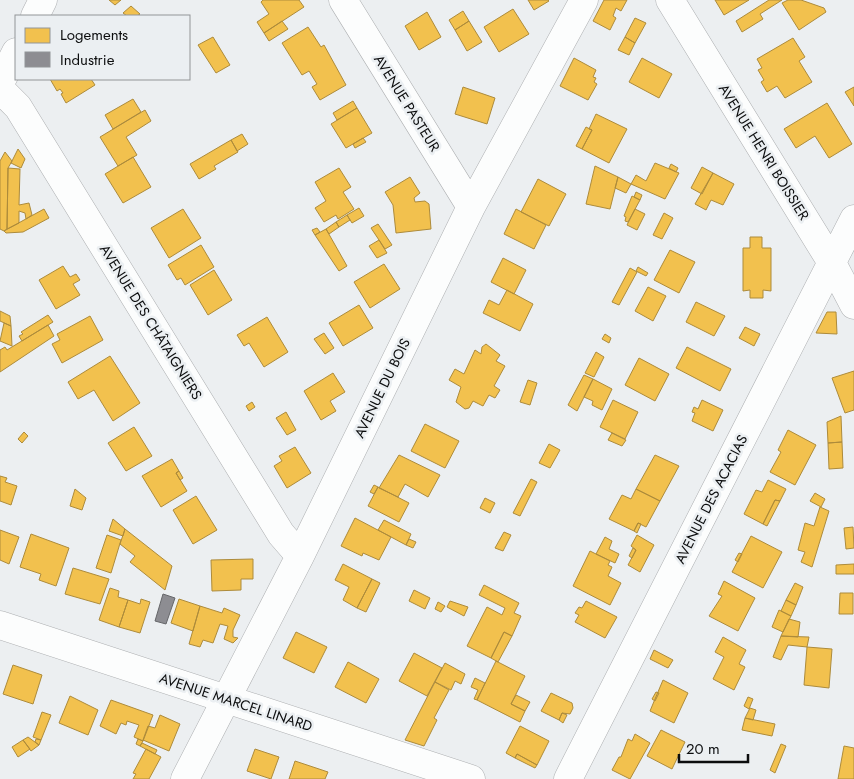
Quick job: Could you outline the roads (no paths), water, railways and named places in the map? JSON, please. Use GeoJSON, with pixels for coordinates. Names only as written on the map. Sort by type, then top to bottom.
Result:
{"type":"FeatureCollection","features":[{"type":"Feature","properties":{"kind":"street"},"geometry":{"type":"LineString","coordinates":[[36,15],[43,0]]}},
{"type":"Feature","properties":{"kind":"street","name":"AVENUE PASTEUR"},"geometry":{"type":"LineString","coordinates":[[343,0],[471,207]]}},
{"type":"Feature","properties":{"kind":"street","name":"AVENUE DU BOIS"},"geometry":{"type":"LineString","coordinates":[[185,779],[300,556],[471,207],[584,0]]}},
{"type":"Feature","properties":{"kind":"street","name":"AVENUE HENRI BOISSIER"},"geometry":{"type":"LineString","coordinates":[[670,0],[832,263],[854,305]]}},
{"type":"Feature","properties":{"kind":"street"},"geometry":{"type":"LineString","coordinates":[[0,83],[15,54]]}},
{"type":"Feature","properties":{"kind":"street","name":"AVENUE DES CHÂTAIGNIERS"},"geometry":{"type":"LineString","coordinates":[[0,89],[18,106],[281,534],[300,556]]}},
{"type":"Feature","properties":{"kind":"street","name":"AVENUE DES ACACIAS"},"geometry":{"type":"LineString","coordinates":[[568,779],[854,219]]}},
{"type":"Feature","properties":{"kind":"street","name":"AVENUE MARCEL LINARD"},"geometry":{"type":"LineString","coordinates":[[0,625],[471,779]]}}]}
